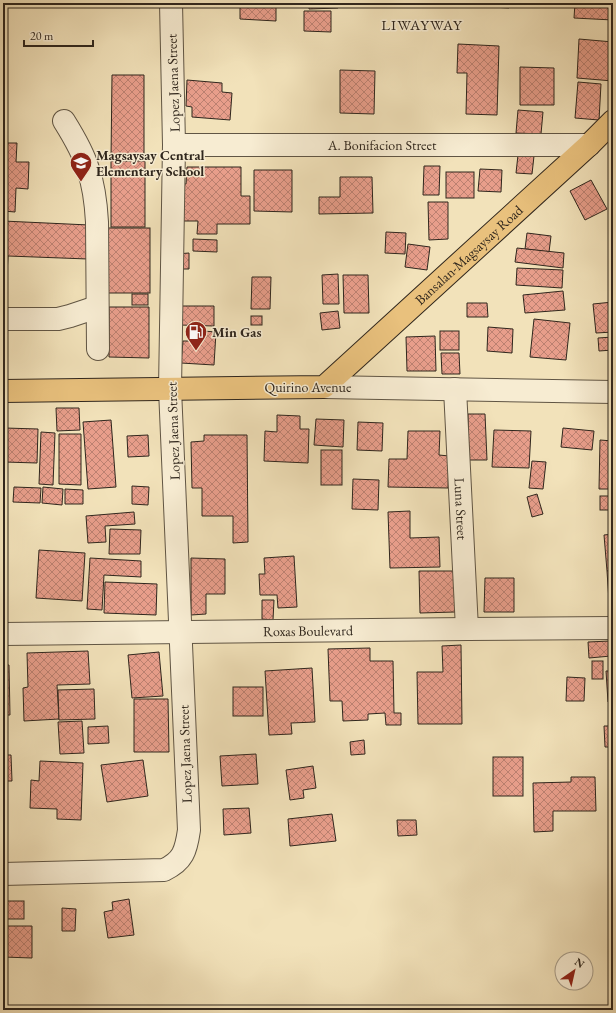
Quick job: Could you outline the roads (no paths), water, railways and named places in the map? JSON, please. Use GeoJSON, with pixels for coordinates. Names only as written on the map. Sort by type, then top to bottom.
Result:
{"type":"FeatureCollection","features":[{"type":"Feature","properties":{"kind":"main road","name":"Bansalan-Magsaysay Road"},"geometry":{"type":"LineString","coordinates":[[324,387],[613,122]]}},
{"type":"Feature","properties":{"kind":"main road","name":"Quirino Avenue"},"geometry":{"type":"LineString","coordinates":[[3,391],[324,387]]}},
{"type":"Feature","properties":{"kind":"street","name":"Lopez Jaena Street"},"geometry":{"type":"LineString","coordinates":[[3,874],[164,870],[174,866],[182,857],[187,845],[189,830],[170,389],[174,145],[171,3]]}},
{"type":"Feature","properties":{"kind":"street"},"geometry":{"type":"LineString","coordinates":[[64,121],[82,153],[94,190],[97,222],[98,349]]}},
{"type":"Feature","properties":{"kind":"street","name":"A. Bonifacion Street"},"geometry":{"type":"LineString","coordinates":[[174,145],[589,145]]}},
{"type":"Feature","properties":{"kind":"street"},"geometry":{"type":"LineString","coordinates":[[3,319],[58,319],[97,307]]}},
{"type":"Feature","properties":{"kind":"street","name":"Quirino Avenue"},"geometry":{"type":"LineString","coordinates":[[324,387],[613,392]]}},
{"type":"Feature","properties":{"kind":"street","name":"Luna Street"},"geometry":{"type":"LineString","coordinates":[[455,389],[467,629]]}},
{"type":"Feature","properties":{"kind":"street","name":"Roxas Boulevard"},"geometry":{"type":"LineString","coordinates":[[3,634],[613,628]]}},
{"type":"Feature","properties":{"kind":"place","name":"Magsaysay Central Elementary School"},"geometry":{"type":"Point","coordinates":[81,182]}},
{"type":"Feature","properties":{"kind":"place","name":"Min Gas"},"geometry":{"type":"Point","coordinates":[196,352]}},
{"type":"Feature","properties":{"kind":"district","name":"LIWAYWAY"},"geometry":{"type":"Point","coordinates":[422,25]}}]}
